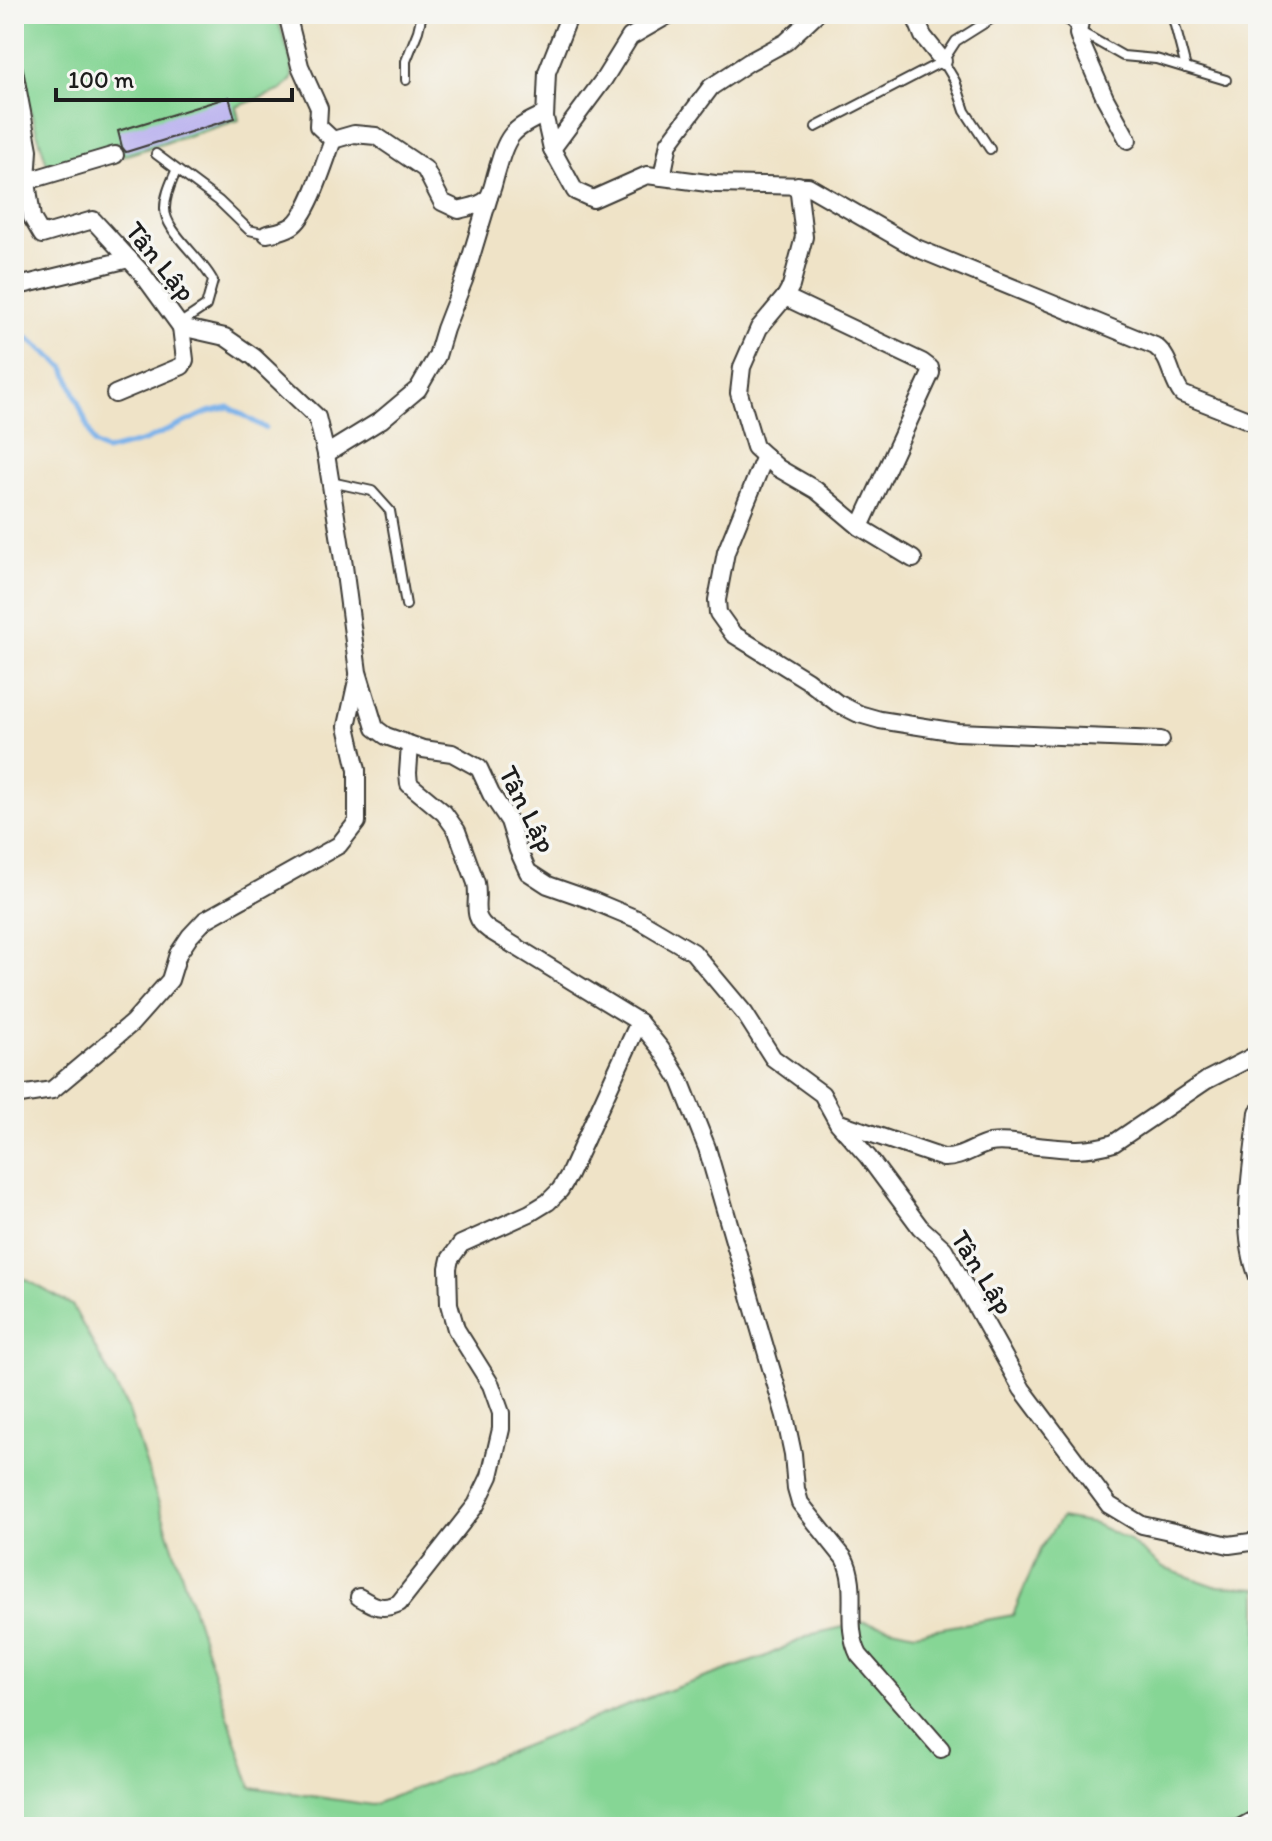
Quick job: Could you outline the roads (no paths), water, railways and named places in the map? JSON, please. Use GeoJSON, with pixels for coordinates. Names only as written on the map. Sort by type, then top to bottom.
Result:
{"type":"FeatureCollection","features":[{"type":"Feature","properties":{"kind":"street"},"geometry":{"type":"LineString","coordinates":[[287,14],[300,66],[319,108],[318,126],[333,140]]}},
{"type":"Feature","properties":{"kind":"street"},"geometry":{"type":"LineString","coordinates":[[570,14],[547,72],[545,114],[552,149],[575,191],[593,199],[647,175],[715,184],[808,186],[914,247],[1155,346],[1164,355],[1182,394],[1258,424]]}},
{"type":"Feature","properties":{"kind":"street"},"geometry":{"type":"LineString","coordinates":[[552,149],[604,79],[630,37],[670,14]]}},
{"type":"Feature","properties":{"kind":"street"},"geometry":{"type":"LineString","coordinates":[[662,177],[669,143],[711,87],[786,42],[816,14]]}},
{"type":"Feature","properties":{"kind":"street"},"geometry":{"type":"LineString","coordinates":[[914,14],[923,36],[943,61]]}},
{"type":"Feature","properties":{"kind":"street"},"geometry":{"type":"LineString","coordinates":[[1080,22],[1081,43],[1128,140]]}},
{"type":"Feature","properties":{"kind":"street","name":"Tân Lập"},"geometry":{"type":"LineString","coordinates":[[14,70],[29,150],[27,181],[32,218],[42,235],[93,220],[141,272],[180,326],[225,337],[254,357],[317,417],[326,454],[358,672],[375,728],[410,745],[452,753],[479,768],[509,821],[528,872],[548,885],[639,920],[693,952],[745,1014],[773,1058],[822,1094],[838,1123],[868,1157],[920,1227],[944,1249],[1022,1389],[1109,1505],[1142,1525],[1229,1545],[1258,1541]]}},
{"type":"Feature","properties":{"kind":"street"},"geometry":{"type":"LineString","coordinates":[[326,454],[381,420],[418,389],[437,356],[510,136],[522,124],[545,114]]}},
{"type":"Feature","properties":{"kind":"street"},"geometry":{"type":"LineString","coordinates":[[333,140],[354,134],[376,136],[425,169],[442,202],[459,210],[482,203],[489,197]]}},
{"type":"Feature","properties":{"kind":"street"},"geometry":{"type":"LineString","coordinates":[[267,234],[294,225],[304,215],[333,140]]}},
{"type":"Feature","properties":{"kind":"street"},"geometry":{"type":"LineString","coordinates":[[27,181],[115,155]]}},
{"type":"Feature","properties":{"kind":"street"},"geometry":{"type":"LineString","coordinates":[[798,185],[804,237],[791,286],[759,328],[742,367],[739,393],[755,447],[778,468],[816,490],[860,527],[913,559]]}},
{"type":"Feature","properties":{"kind":"street"},"geometry":{"type":"LineString","coordinates":[[14,287],[129,259]]}},
{"type":"Feature","properties":{"kind":"street"},"geometry":{"type":"LineString","coordinates":[[785,297],[930,368],[931,373],[860,527]]}},
{"type":"Feature","properties":{"kind":"street"},"geometry":{"type":"LineString","coordinates":[[115,394],[182,366],[185,360],[180,326]]}},
{"type":"Feature","properties":{"kind":"street"},"geometry":{"type":"LineString","coordinates":[[765,456],[726,552],[717,600],[718,613],[733,634],[807,680],[837,703],[880,720],[957,732],[1161,740]]}},
{"type":"Feature","properties":{"kind":"street"},"geometry":{"type":"LineString","coordinates":[[14,1096],[52,1090],[132,1023],[170,980],[178,954],[205,920],[339,845],[348,834],[357,822],[357,770],[347,726],[358,672]]}},
{"type":"Feature","properties":{"kind":"street"},"geometry":{"type":"LineString","coordinates":[[410,745],[409,784],[444,813],[457,831],[478,890],[476,908],[479,921],[639,1022],[680,1080],[707,1148],[785,1416],[797,1496],[849,1566],[854,1645],[859,1655],[941,1749]]}},
{"type":"Feature","properties":{"kind":"street"},"geometry":{"type":"LineString","coordinates":[[359,1597],[376,1608],[399,1603],[476,1505],[490,1476],[501,1429],[501,1413],[491,1385],[463,1341],[452,1316],[449,1304],[450,1259],[461,1244],[530,1213],[560,1190],[639,1022]]}},
{"type":"Feature","properties":{"kind":"street"},"geometry":{"type":"LineString","coordinates":[[838,1123],[943,1158],[1002,1142],[1081,1150],[1098,1148],[1114,1143],[1207,1080],[1258,1054]]}},
{"type":"Feature","properties":{"kind":"street"},"geometry":{"type":"LineString","coordinates":[[1258,1112],[1248,1214],[1248,1237],[1258,1277]]}},
{"type":"Feature","properties":{"kind":"lane"},"geometry":{"type":"LineString","coordinates":[[406,80],[406,61],[422,14]]}},
{"type":"Feature","properties":{"kind":"lane"},"geometry":{"type":"LineString","coordinates":[[816,127],[943,61],[956,41],[999,14]]}},
{"type":"Feature","properties":{"kind":"lane"},"geometry":{"type":"LineString","coordinates":[[1062,14],[1080,22],[1123,56],[1156,59],[1226,80]]}},
{"type":"Feature","properties":{"kind":"lane"},"geometry":{"type":"LineString","coordinates":[[1172,14],[1186,68]]}},
{"type":"Feature","properties":{"kind":"lane"},"geometry":{"type":"LineString","coordinates":[[943,61],[955,81],[965,111],[990,149]]}},
{"type":"Feature","properties":{"kind":"lane"},"geometry":{"type":"LineString","coordinates":[[156,154],[219,201],[249,230],[267,234]]}},
{"type":"Feature","properties":{"kind":"lane"},"geometry":{"type":"LineString","coordinates":[[176,171],[164,209],[167,223],[207,269],[213,281],[206,306],[180,326]]}},
{"type":"Feature","properties":{"kind":"lane"},"geometry":{"type":"LineString","coordinates":[[330,482],[372,491],[390,511],[406,605]]}},
{"type":"Feature","properties":{"kind":"lane"},"geometry":{"type":"LineString","coordinates":[[1233,1827],[1258,1813]]}},
{"type":"Feature","properties":{"kind":"waterway"},"geometry":{"type":"LineString","coordinates":[[27,337],[65,368],[94,444],[106,451],[144,441],[208,412],[229,407],[265,428]]}}]}
